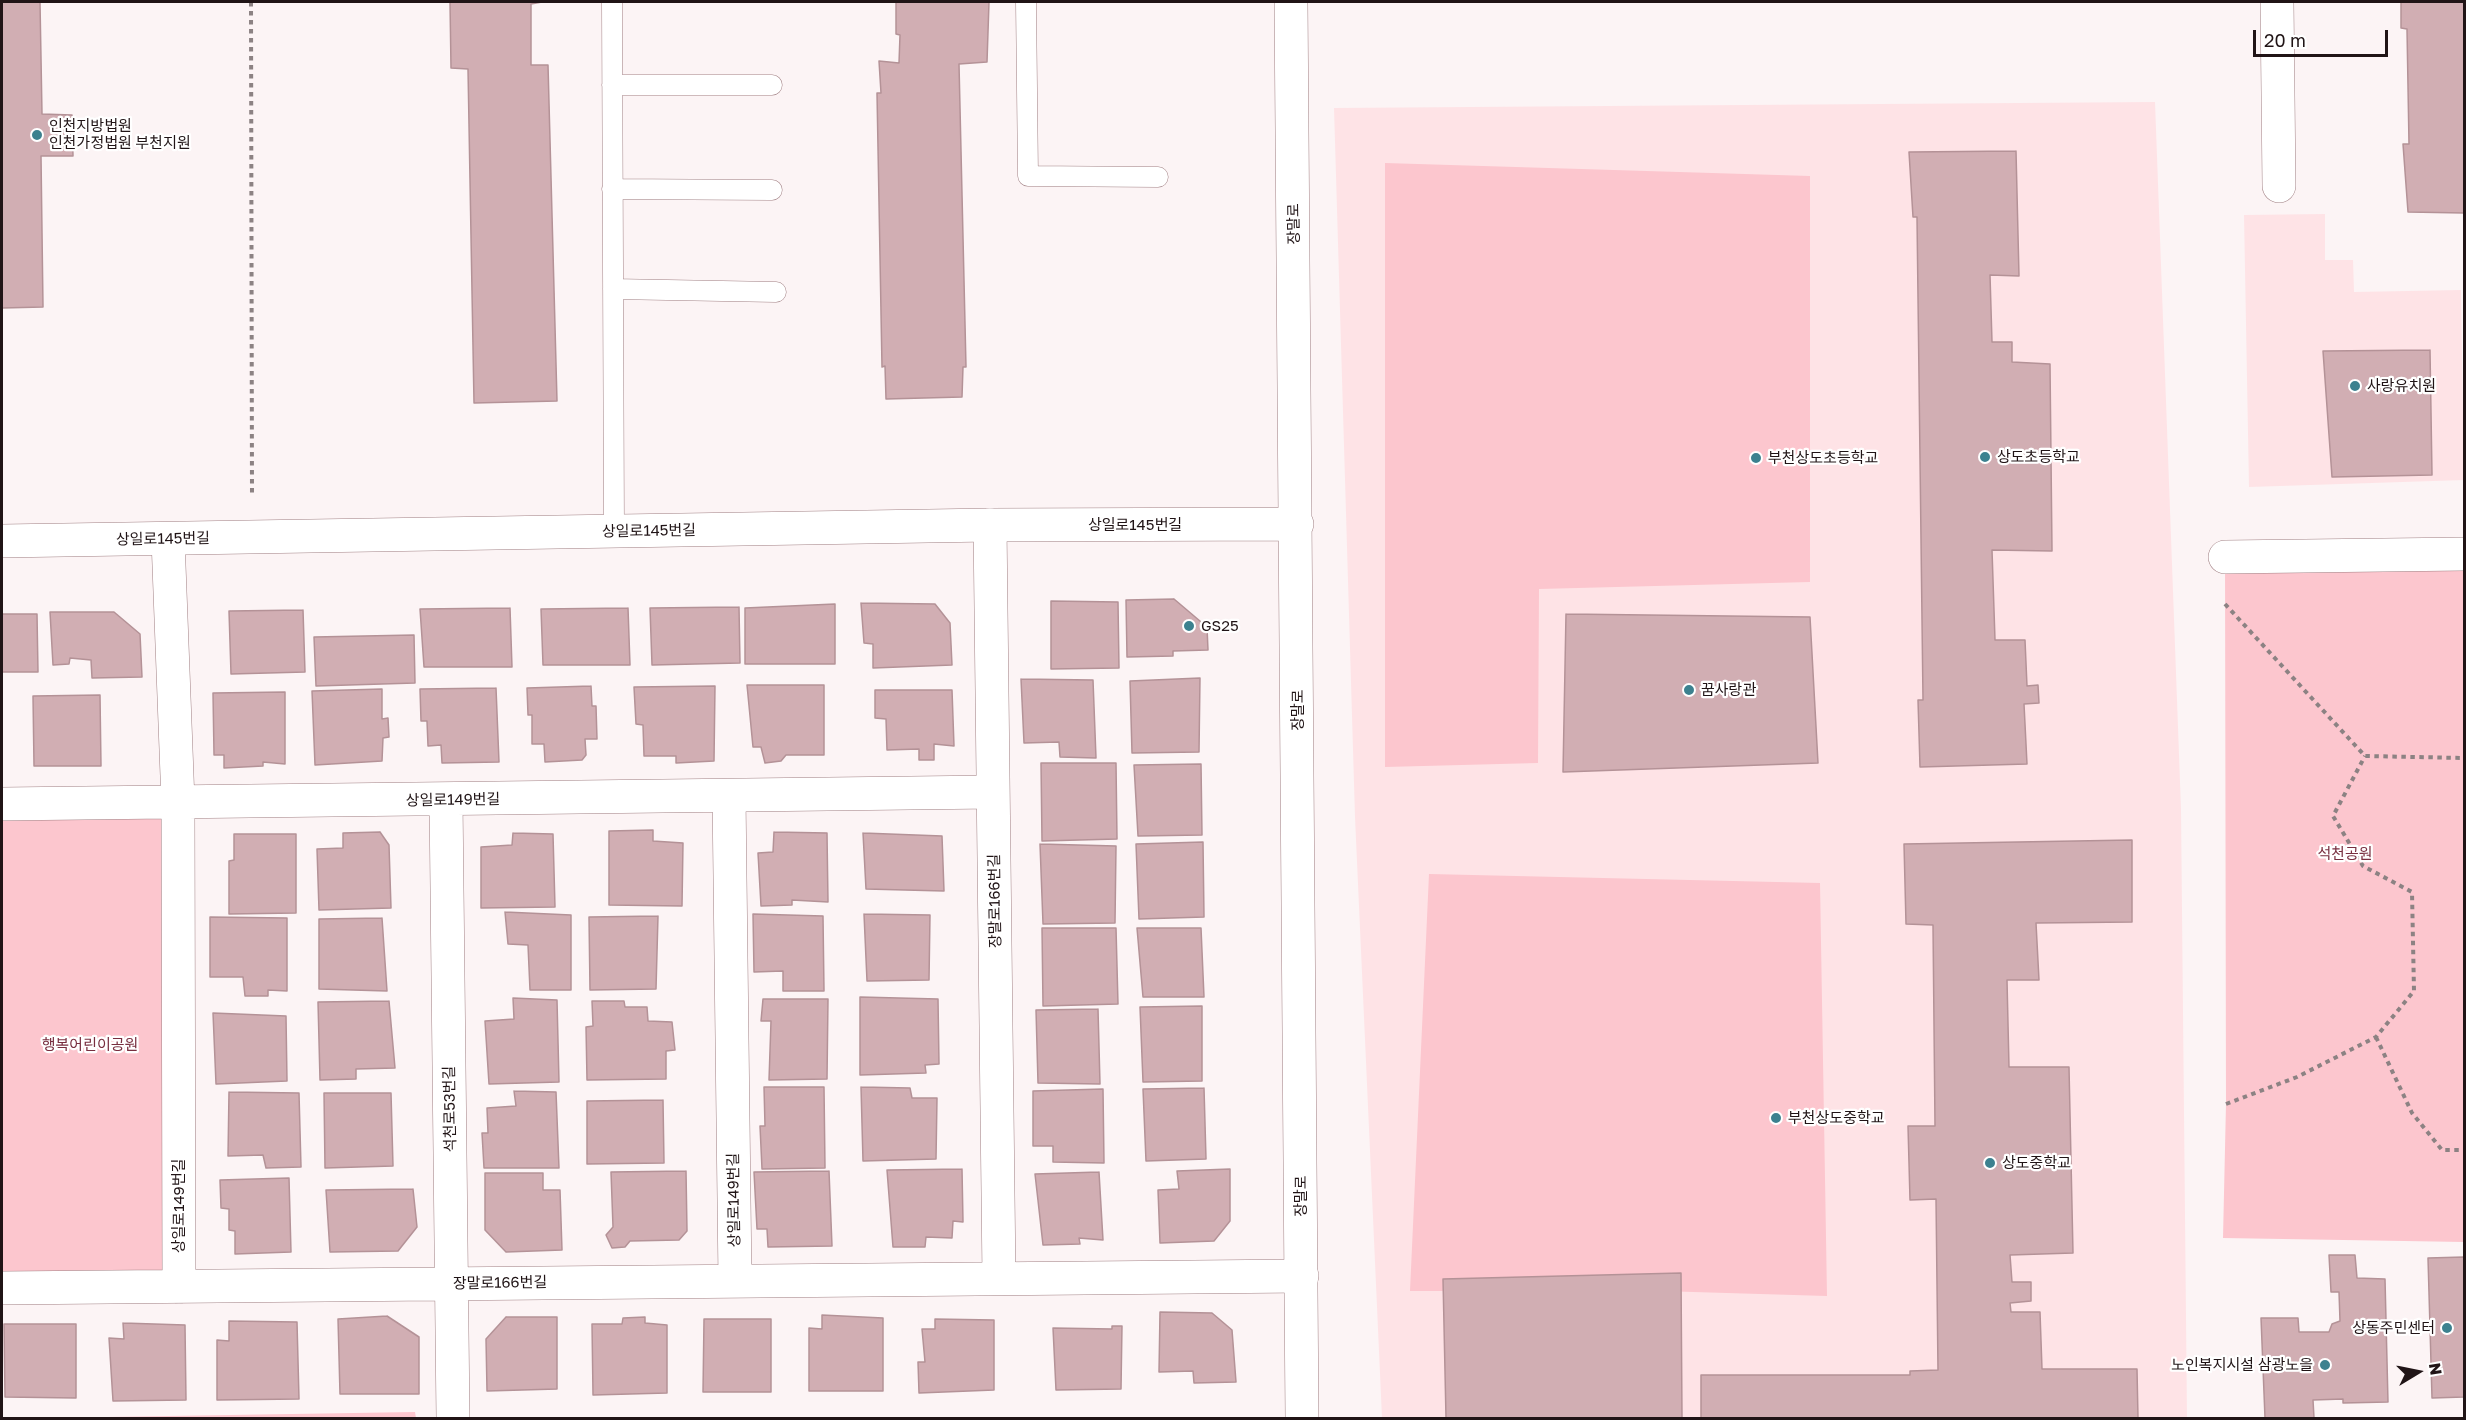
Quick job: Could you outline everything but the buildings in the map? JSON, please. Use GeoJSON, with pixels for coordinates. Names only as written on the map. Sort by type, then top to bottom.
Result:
{"type":"FeatureCollection","features":[{"type":"Feature","properties":{"kind":"street","name":"장말로"},"geometry":{"type":"LineString","coordinates":[[1291,2],[1297,524],[1302,1419]]}},
{"type":"Feature","properties":{"kind":"street"},"geometry":{"type":"LineString","coordinates":[[2277,2],[2279,186]]}},
{"type":"Feature","properties":{"kind":"street","name":"상일로145번길"},"geometry":{"type":"LineString","coordinates":[[2,541],[990,525],[1297,524]]}},
{"type":"Feature","properties":{"kind":"street","name":"장말로166번길"},"geometry":{"type":"LineString","coordinates":[[990,525],[999,1277]]}},
{"type":"Feature","properties":{"kind":"street"},"geometry":{"type":"LineString","coordinates":[[168,539],[178,802]]}},
{"type":"Feature","properties":{"kind":"street"},"geometry":{"type":"LineString","coordinates":[[2225,557],[2464,554]]}},
{"type":"Feature","properties":{"kind":"street","name":"상일로149번길"},"geometry":{"type":"LineString","coordinates":[[2,804],[993,792]]}},
{"type":"Feature","properties":{"kind":"street","name":"상일로149번길"},"geometry":{"type":"LineString","coordinates":[[729,796],[735,1280]]}},
{"type":"Feature","properties":{"kind":"street","name":"석천로53번길"},"geometry":{"type":"LineString","coordinates":[[446,800],[453,1419]]}},
{"type":"Feature","properties":{"kind":"street","name":"상일로149번길"},"geometry":{"type":"LineString","coordinates":[[178,802],[179,1287]]}},
{"type":"Feature","properties":{"kind":"street","name":"장말로166번길"},"geometry":{"type":"LineString","coordinates":[[2,1288],[1302,1276]]}},
{"type":"Feature","properties":{"kind":"lane"},"geometry":{"type":"LineString","coordinates":[[612,2],[614,532]]}},
{"type":"Feature","properties":{"kind":"lane"},"geometry":{"type":"LineString","coordinates":[[1026,2],[1028,176],[1158,177]]}},
{"type":"Feature","properties":{"kind":"lane"},"geometry":{"type":"LineString","coordinates":[[612,85],[772,85]]}},
{"type":"Feature","properties":{"kind":"lane"},"geometry":{"type":"LineString","coordinates":[[612,189],[772,190]]}},
{"type":"Feature","properties":{"kind":"lane"},"geometry":{"type":"LineString","coordinates":[[613,289],[776,291]]}},
{"type":"Feature","properties":{"kind":"path"},"geometry":{"type":"LineString","coordinates":[[251,2],[252,538]]}},
{"type":"Feature","properties":{"kind":"path"},"geometry":{"type":"LineString","coordinates":[[2225,604],[2365,756],[2464,758]]}},
{"type":"Feature","properties":{"kind":"path"},"geometry":{"type":"LineString","coordinates":[[2226,1104],[2297,1077],[2376,1037],[2414,991],[2412,892],[2363,866],[2333,816],[2365,756]]}},
{"type":"Feature","properties":{"kind":"path"},"geometry":{"type":"LineString","coordinates":[[2376,1037],[2412,1113],[2442,1150],[2464,1150]]}},
{"type":"Feature","properties":{"kind":"shaded area"},"geometry":{"type":"Polygon","coordinates":[[[2155,102],[2181,809],[2187,1418],[1382,1418],[1355,817],[1334,108],[2155,102]]]}},
{"type":"Feature","properties":{"kind":"shaded area","name":"사랑유치원"},"geometry":{"type":"Polygon","coordinates":[[[2325,214],[2325,260],[2353,260],[2354,292],[2461,290],[2464,480],[2249,487],[2244,215],[2325,214]]]}},
{"type":"Feature","properties":{"kind":"green space"},"geometry":{"type":"Polygon","coordinates":[[[1385,163],[1810,176],[1810,582],[1539,589],[1538,763],[1385,767],[1385,163]]]}},
{"type":"Feature","properties":{"kind":"green space","name":"석천공원"},"geometry":{"type":"Polygon","coordinates":[[[2464,554],[2464,1242],[2223,1238],[2226,1104],[2225,557],[2464,554]]]}},
{"type":"Feature","properties":{"kind":"green space","name":"행복어린이공원"},"geometry":{"type":"Polygon","coordinates":[[[178,802],[179,1287],[2,1288],[2,804],[178,802]]]}},
{"type":"Feature","properties":{"kind":"green space"},"geometry":{"type":"Polygon","coordinates":[[[1429,874],[1820,883],[1827,1296],[1660,1291],[1410,1291],[1429,874]]]}},
{"type":"Feature","properties":{"kind":"green space"},"geometry":{"type":"Polygon","coordinates":[[[415,1412],[416,1418],[45,1418],[415,1412]]]}},
{"type":"Feature","properties":{"kind":"place","name":"인천지방법원 인천가정법원 부천지원"},"geometry":{"type":"Point","coordinates":[37,135]}},
{"type":"Feature","properties":{"kind":"place","name":"사랑유치원"},"geometry":{"type":"Point","coordinates":[2355,386]}},
{"type":"Feature","properties":{"kind":"place","name":"상도초등학교"},"geometry":{"type":"Point","coordinates":[1985,457]}},
{"type":"Feature","properties":{"kind":"place","name":"부천상도초등학교"},"geometry":{"type":"Point","coordinates":[1756,458]}},
{"type":"Feature","properties":{"kind":"place","name":"GS25"},"geometry":{"type":"Point","coordinates":[1189,626]}},
{"type":"Feature","properties":{"kind":"place","name":"꿈사랑관"},"geometry":{"type":"Point","coordinates":[1689,690]}},
{"type":"Feature","properties":{"kind":"place","name":"부천상도중학교"},"geometry":{"type":"Point","coordinates":[1776,1118]}},
{"type":"Feature","properties":{"kind":"place","name":"상도중학교"},"geometry":{"type":"Point","coordinates":[1990,1163]}},
{"type":"Feature","properties":{"kind":"place","name":"상동주민센터"},"geometry":{"type":"Point","coordinates":[2447,1328]}},
{"type":"Feature","properties":{"kind":"place","name":"노인복지시설 삼광노을"},"geometry":{"type":"Point","coordinates":[2325,1365]}}]}
